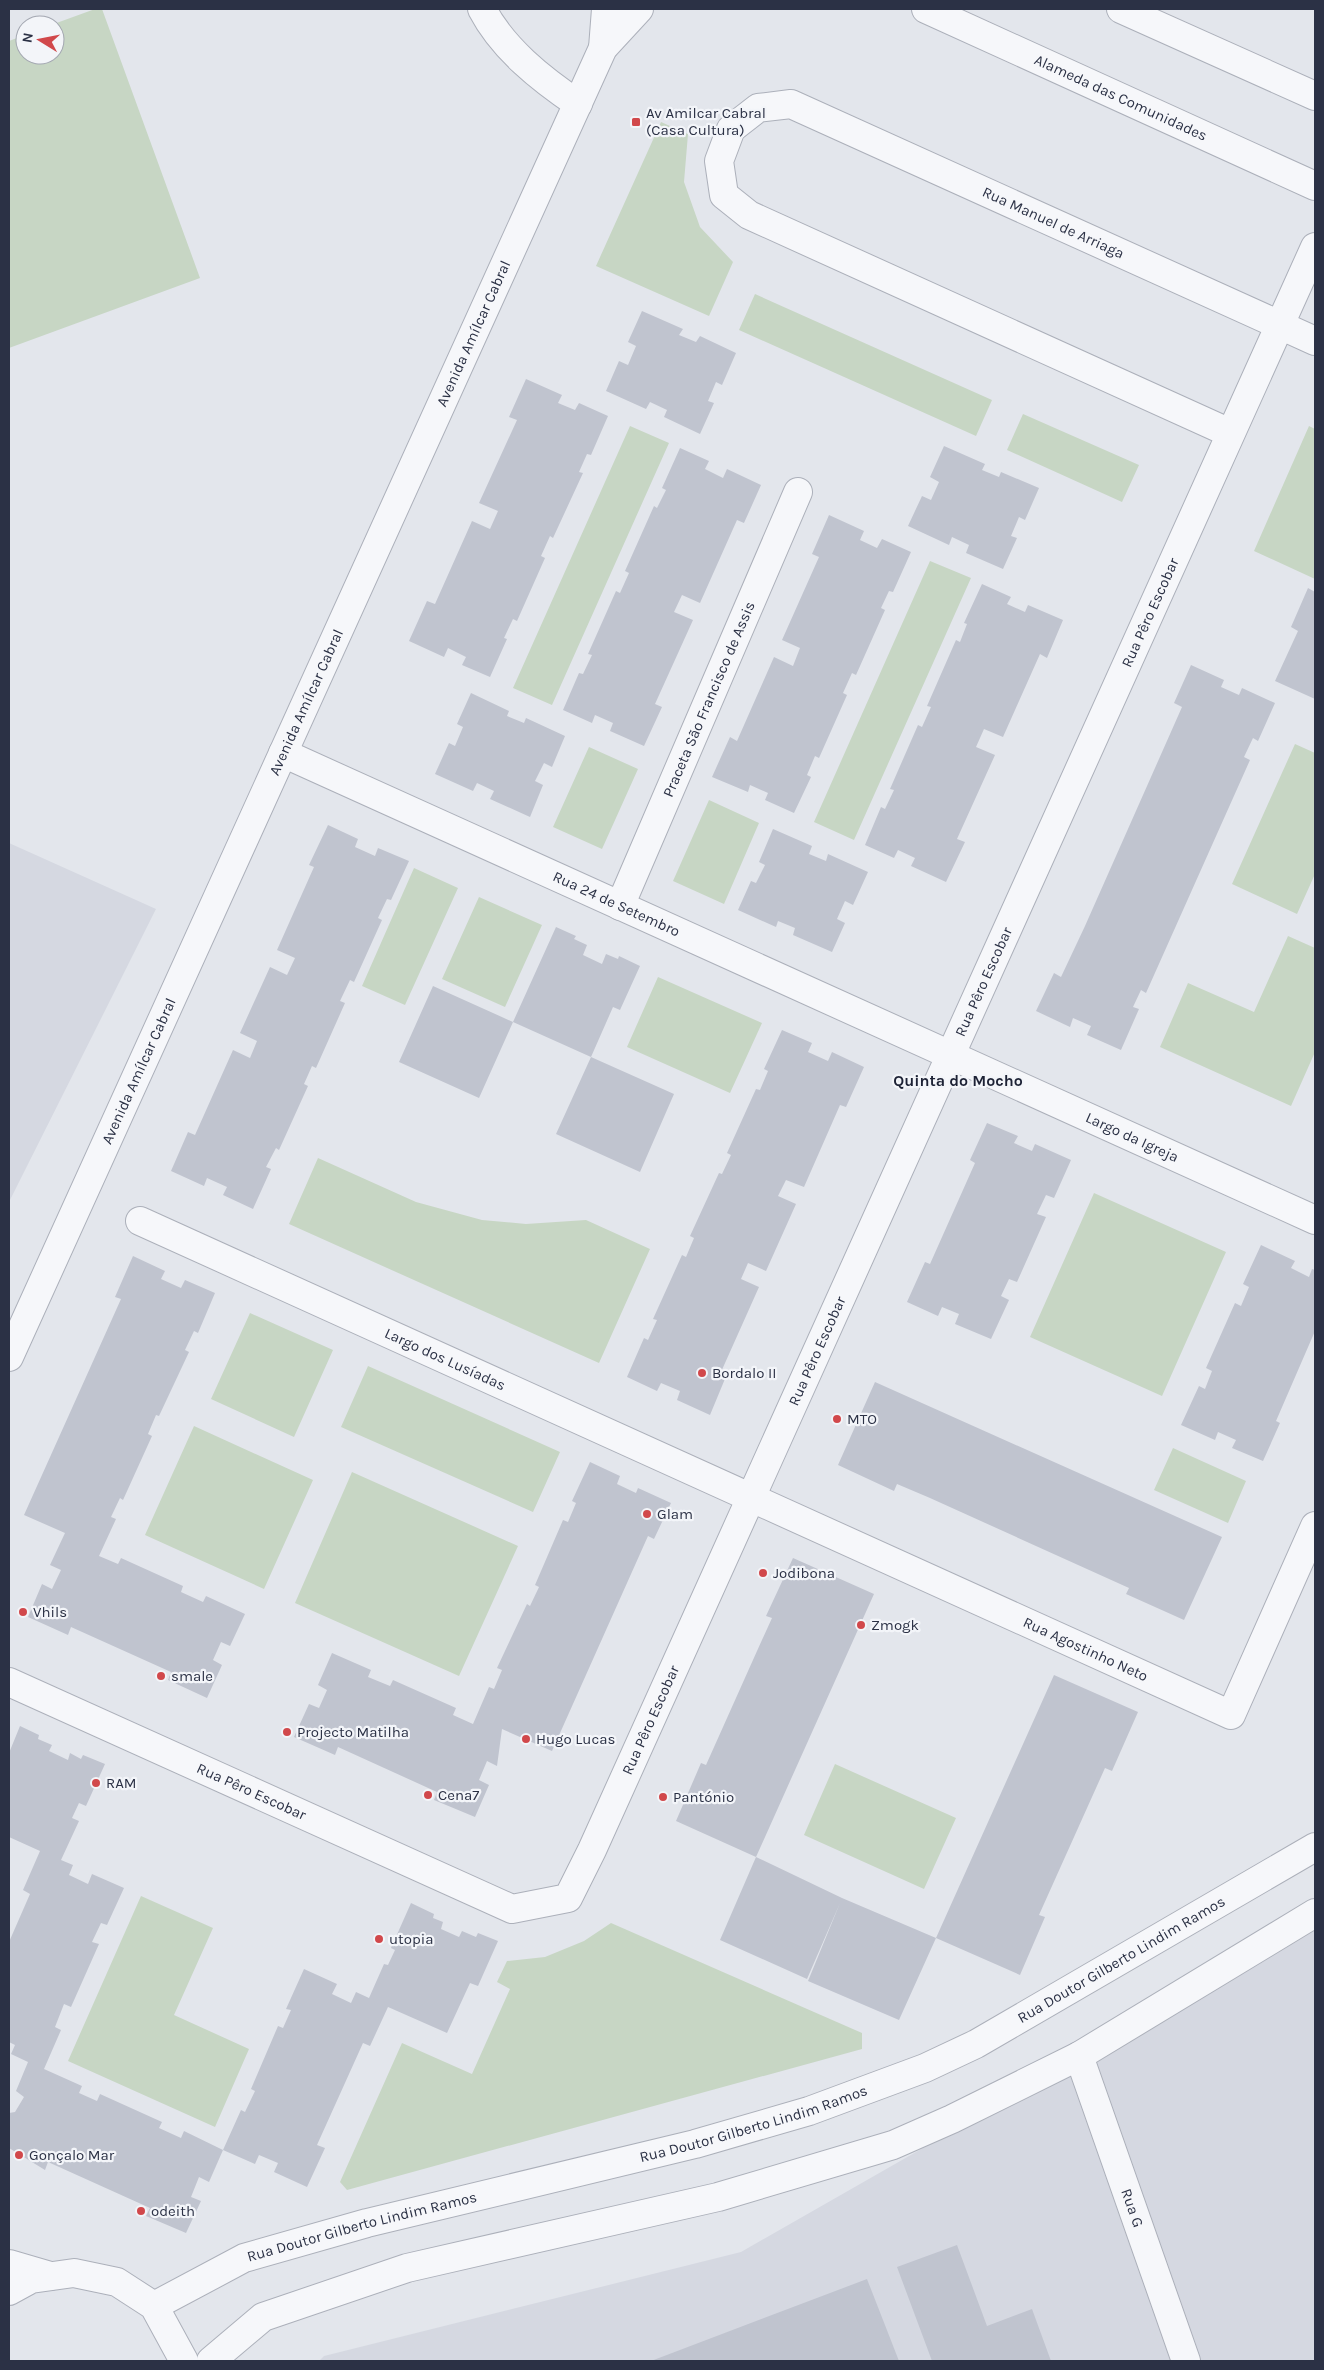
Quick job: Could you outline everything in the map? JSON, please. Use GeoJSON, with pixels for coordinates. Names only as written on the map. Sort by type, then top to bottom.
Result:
{"type":"FeatureCollection","features":[{"type":"Feature","properties":{"kind":"street"},"geometry":{"type":"LineString","coordinates":[[482,9],[488,21],[536,75],[578,104]]}},
{"type":"Feature","properties":{"kind":"street"},"geometry":{"type":"LineString","coordinates":[[603,48],[606,9]]}},
{"type":"Feature","properties":{"kind":"street"},"geometry":{"type":"LineString","coordinates":[[603,48],[639,9]]}},
{"type":"Feature","properties":{"kind":"street","name":"Alameda das Comunidades"},"geometry":{"type":"LineString","coordinates":[[926,9],[1315,186]]}},
{"type":"Feature","properties":{"kind":"street"},"geometry":{"type":"LineString","coordinates":[[1121,9],[1315,96]]}},
{"type":"Feature","properties":{"kind":"street","name":"Avenida Amílcar Cabral"},"geometry":{"type":"LineString","coordinates":[[9,1356],[603,48]]}},
{"type":"Feature","properties":{"kind":"street","name":"Rua Manuel de Arriaga"},"geometry":{"type":"LineString","coordinates":[[1230,433],[749,215],[724,194],[718,161],[730,129],[758,108],[791,104],[1315,341]]}},
{"type":"Feature","properties":{"kind":"street","name":"Rua Pêro Escobar"},"geometry":{"type":"LineString","coordinates":[[9,1682],[512,1910],[568,1898],[601,1832],[1315,247]]}},
{"type":"Feature","properties":{"kind":"street","name":"Praceta São Francisco de Assis"},"geometry":{"type":"LineString","coordinates":[[620,906],[798,492]]}},
{"type":"Feature","properties":{"kind":"street","name":"Rua 24 de Setembro"},"geometry":{"type":"LineString","coordinates":[[283,753],[950,1055]]}},
{"type":"Feature","properties":{"kind":"street","name":"Largo da Igreja"},"geometry":{"type":"LineString","coordinates":[[950,1055],[1315,1220]]}},
{"type":"Feature","properties":{"kind":"street","name":"Largo dos Lusíadas"},"geometry":{"type":"LineString","coordinates":[[140,1221],[750,1498]]}},
{"type":"Feature","properties":{"kind":"street","name":"Rua Agostinho Neto"},"geometry":{"type":"LineString","coordinates":[[750,1498],[1231,1715],[1315,1526]]}},
{"type":"Feature","properties":{"kind":"street","name":"Rua Doutor Gilberto Lindim Ramos"},"geometry":{"type":"LineString","coordinates":[[154,2306],[244,2258],[367,2223],[695,2144],[809,2111],[925,2068],[976,2044],[1315,1847]]}},
{"type":"Feature","properties":{"kind":"street"},"geometry":{"type":"LineString","coordinates":[[211,2361],[263,2317],[407,2268],[718,2198],[893,2146],[1079,2056],[1315,1913]]}},
{"type":"Feature","properties":{"kind":"street","name":"Rua G"},"geometry":{"type":"LineString","coordinates":[[1079,2056],[1186,2361]]}},
{"type":"Feature","properties":{"kind":"street"},"geometry":{"type":"LineString","coordinates":[[9,2264],[52,2276]]}},
{"type":"Feature","properties":{"kind":"street"},"geometry":{"type":"LineString","coordinates":[[9,2291],[31,2279],[74,2273],[117,2282],[154,2306],[184,2361]]}},
{"type":"Feature","properties":{"kind":"shaded area"},"geometry":{"type":"Polygon","coordinates":[[[9,843],[156,909],[9,1202],[9,843]]]}},
{"type":"Feature","properties":{"kind":"shaded area"},"geometry":{"type":"Polygon","coordinates":[[[1315,1924],[1315,2361],[319,2361],[324,2356],[741,2252],[1315,1924]]]}},
{"type":"Feature","properties":{"kind":"green space"},"geometry":{"type":"Polygon","coordinates":[[[95,9],[102,9],[200,278],[9,348],[9,41],[15,39],[15,65],[65,65],[65,20],[95,9]]]}},
{"type":"Feature","properties":{"kind":"green space"},"geometry":{"type":"Polygon","coordinates":[[[661,122],[688,134],[684,182],[700,227],[733,262],[709,316],[596,266],[661,122]]]}},
{"type":"Feature","properties":{"kind":"green space"},"geometry":{"type":"Polygon","coordinates":[[[755,294],[992,400],[976,436],[739,330],[755,294]]]}},
{"type":"Feature","properties":{"kind":"green space"},"geometry":{"type":"Polygon","coordinates":[[[1023,414],[1139,465],[1122,502],[1007,450],[1023,414]]]}},
{"type":"Feature","properties":{"kind":"green space"},"geometry":{"type":"Polygon","coordinates":[[[630,426],[669,443],[552,705],[513,688],[630,426]]]}},
{"type":"Feature","properties":{"kind":"green space"},"geometry":{"type":"Polygon","coordinates":[[[1309,426],[1315,429],[1315,579],[1254,551],[1309,426]]]}},
{"type":"Feature","properties":{"kind":"green space"},"geometry":{"type":"Polygon","coordinates":[[[930,561],[971,578],[854,840],[814,822],[930,561]]]}},
{"type":"Feature","properties":{"kind":"green space"},"geometry":{"type":"Polygon","coordinates":[[[1295,744],[1315,753],[1315,874],[1297,914],[1232,884],[1295,744]]]}},
{"type":"Feature","properties":{"kind":"green space"},"geometry":{"type":"Polygon","coordinates":[[[589,747],[638,769],[602,849],[553,827],[589,747]]]}},
{"type":"Feature","properties":{"kind":"green space"},"geometry":{"type":"Polygon","coordinates":[[[709,800],[759,823],[724,904],[673,881],[709,800]]]}},
{"type":"Feature","properties":{"kind":"green space"},"geometry":{"type":"Polygon","coordinates":[[[414,868],[458,888],[405,1005],[362,986],[414,868]]]}},
{"type":"Feature","properties":{"kind":"green space"},"geometry":{"type":"Polygon","coordinates":[[[479,897],[542,925],[505,1007],[442,979],[479,897]]]}},
{"type":"Feature","properties":{"kind":"green space"},"geometry":{"type":"Polygon","coordinates":[[[1288,936],[1315,948],[1315,1052],[1291,1106],[1160,1047],[1188,983],[1254,1012],[1288,936]]]}},
{"type":"Feature","properties":{"kind":"green space"},"geometry":{"type":"Polygon","coordinates":[[[658,977],[762,1023],[730,1093],[627,1047],[658,977]]]}},
{"type":"Feature","properties":{"kind":"green space"},"geometry":{"type":"Polygon","coordinates":[[[318,1158],[416,1202],[482,1220],[526,1224],[586,1220],[650,1249],[599,1363],[289,1224],[318,1158]]]}},
{"type":"Feature","properties":{"kind":"green space"},"geometry":{"type":"Polygon","coordinates":[[[1094,1193],[1226,1252],[1162,1396],[1030,1337],[1094,1193]]]}},
{"type":"Feature","properties":{"kind":"green space"},"geometry":{"type":"Polygon","coordinates":[[[250,1313],[333,1350],[294,1437],[211,1399],[250,1313]]]}},
{"type":"Feature","properties":{"kind":"green space"},"geometry":{"type":"Polygon","coordinates":[[[368,1366],[560,1452],[533,1512],[341,1427],[368,1366]]]}},
{"type":"Feature","properties":{"kind":"green space"},"geometry":{"type":"Polygon","coordinates":[[[194,1426],[313,1480],[264,1589],[145,1535],[194,1426]]]}},
{"type":"Feature","properties":{"kind":"green space"},"geometry":{"type":"Polygon","coordinates":[[[1173,1448],[1246,1481],[1228,1523],[1154,1490],[1173,1448]]]}},
{"type":"Feature","properties":{"kind":"green space"},"geometry":{"type":"Polygon","coordinates":[[[352,1472],[518,1546],[459,1676],[295,1603],[352,1472]]]}},
{"type":"Feature","properties":{"kind":"green space"},"geometry":{"type":"Polygon","coordinates":[[[835,1764],[956,1818],[924,1889],[804,1835],[835,1764]]]}},
{"type":"Feature","properties":{"kind":"green space"},"geometry":{"type":"Polygon","coordinates":[[[141,1896],[213,1928],[174,2015],[249,2049],[215,2127],[68,2061],[141,1896]]]}},
{"type":"Feature","properties":{"kind":"green space"},"geometry":{"type":"Polygon","coordinates":[[[611,1923],[862,2033],[862,2049],[347,2190],[340,2182],[402,2043],[472,2074],[510,1989],[497,1982],[507,1961],[545,1957],[584,1941],[611,1923]]]}},
{"type":"Feature","properties":{"kind":"building"},"geometry":{"type":"Polygon","coordinates":[[[642,311],[683,329],[679,335],[696,342],[700,336],[736,353],[722,385],[716,382],[708,401],[714,403],[700,434],[664,417],[667,410],[650,402],[646,409],[606,391],[619,361],[628,365],[636,346],[628,342],[642,311]]]}},
{"type":"Feature","properties":{"kind":"building"},"geometry":{"type":"Polygon","coordinates":[[[526,379],[562,395],[558,403],[575,410],[579,403],[608,416],[591,455],[587,454],[579,472],[583,473],[553,538],[550,536],[541,556],[545,558],[517,621],[513,619],[504,638],[507,639],[490,677],[462,665],[466,657],[448,648],[444,657],[409,641],[427,601],[435,604],[472,521],[490,529],[498,511],[479,503],[517,420],[509,417],[526,379]]]}},
{"type":"Feature","properties":{"kind":"building"},"geometry":{"type":"Polygon","coordinates":[[[944,446],[985,464],[982,470],[999,477],[1001,472],[1039,488],[1025,520],[1019,517],[1011,536],[1017,538],[1003,569],[966,553],[969,545],[952,537],[949,545],[908,526],[922,496],[931,500],[939,482],[930,477],[944,446]]]}},
{"type":"Feature","properties":{"kind":"building"},"geometry":{"type":"Polygon","coordinates":[[[680,448],[709,461],[705,469],[723,478],[727,469],[761,485],[744,523],[737,520],[700,603],[682,595],[674,612],[693,620],[655,704],[662,707],[644,746],[610,731],[613,723],[595,715],[592,723],[563,710],[579,673],[583,674],[592,655],[588,654],[616,591],[620,593],[629,573],[625,571],[654,506],[657,508],[666,490],[662,488],[680,448]]]}},
{"type":"Feature","properties":{"kind":"building"},"geometry":{"type":"Polygon","coordinates":[[[829,515],[864,531],[860,540],[877,548],[882,539],[911,552],[893,592],[889,591],[881,608],[885,610],[856,675],[852,673],[843,693],[847,695],[819,758],[815,756],[807,775],[811,777],[794,813],[765,800],[768,793],[750,785],[748,792],[712,777],[730,737],[737,741],[774,657],[793,666],[800,648],[782,640],[819,557],[812,554],[829,515]]]}},
{"type":"Feature","properties":{"kind":"building"},"geometry":{"type":"Polygon","coordinates":[[[982,584],[1011,597],[1007,604],[1025,612],[1028,605],[1063,620],[1047,658],[1040,654],[1003,737],[984,729],[976,747],[995,755],[957,839],[965,842],[946,882],[911,866],[915,858],[898,850],[894,858],[865,845],[881,807],[885,809],[894,790],[890,789],[918,725],[922,727],[931,707],[927,706],[956,640],[960,642],[967,624],[964,623],[982,584]]]}},
{"type":"Feature","properties":{"kind":"building"},"geometry":{"type":"Polygon","coordinates":[[[1308,588],[1315,592],[1315,699],[1275,681],[1298,631],[1291,627],[1308,588]]]}},
{"type":"Feature","properties":{"kind":"building"},"geometry":{"type":"Polygon","coordinates":[[[1191,665],[1224,680],[1221,687],[1239,695],[1242,688],[1275,703],[1258,741],[1253,738],[1244,757],[1250,760],[1146,993],[1141,990],[1133,1007],[1139,1009],[1121,1050],[1087,1035],[1091,1026],[1073,1018],[1070,1027],[1036,1011],[1054,973],[1061,977],[1085,926],[1182,707],[1174,703],[1191,665]]]}},
{"type":"Feature","properties":{"kind":"building"},"geometry":{"type":"Polygon","coordinates":[[[471,693],[509,711],[507,716],[524,723],[526,718],[565,736],[552,767],[544,763],[535,781],[543,785],[530,817],[490,799],[494,791],[477,783],[473,791],[435,774],[449,743],[455,746],[463,727],[457,724],[471,693]]]}},
{"type":"Feature","properties":{"kind":"building"},"geometry":{"type":"Polygon","coordinates":[[[328,825],[358,839],[355,847],[375,856],[378,848],[409,861],[391,900],[387,899],[378,918],[382,920],[354,982],[350,980],[340,1001],[345,1003],[316,1068],[312,1066],[304,1084],[308,1086],[279,1150],[276,1148],[266,1167],[271,1169],[253,1209],[223,1195],[227,1187],[207,1178],[204,1186],[171,1171],[188,1132],[195,1135],[233,1050],[250,1058],[257,1041],[240,1033],[270,967],[287,975],[295,958],[277,950],[314,867],[309,865],[328,825]]]}},
{"type":"Feature","properties":{"kind":"building"},"geometry":{"type":"Polygon","coordinates":[[[773,829],[812,846],[809,854],[826,861],[828,854],[868,872],[853,905],[845,901],[837,919],[845,923],[832,952],[793,935],[795,928],[778,921],[776,927],[738,910],[751,881],[756,883],[765,865],[759,862],[773,829]]]}},
{"type":"Feature","properties":{"kind":"building"},"geometry":{"type":"Polygon","coordinates":[[[556,927],[576,936],[574,939],[587,945],[583,955],[602,964],[606,954],[618,959],[619,956],[640,966],[620,1010],[613,1007],[591,1057],[513,1022],[556,927]]]}},
{"type":"Feature","properties":{"kind":"building"},"geometry":{"type":"Polygon","coordinates":[[[433,986],[513,1022],[479,1098],[399,1062],[433,986]]]}},
{"type":"Feature","properties":{"kind":"building"},"geometry":{"type":"Polygon","coordinates":[[[782,1030],[812,1043],[808,1052],[828,1061],[832,1052],[864,1067],[846,1107],[840,1105],[804,1187],[786,1180],[778,1196],[796,1204],[766,1271],[748,1263],[741,1279],[759,1287],[721,1372],[727,1374],[710,1415],[677,1400],[680,1391],[661,1383],[657,1391],[627,1377],[644,1338],[648,1340],[657,1320],[653,1319],[682,1255],[686,1257],[694,1238],[690,1236],[719,1173],[722,1174],[731,1155],[727,1153],[756,1089],[760,1090],[768,1071],[764,1069],[782,1030]]]}},
{"type":"Feature","properties":{"kind":"building"},"geometry":{"type":"Polygon","coordinates":[[[591,1057],[674,1094],[640,1172],[556,1134],[591,1057]]]}},
{"type":"Feature","properties":{"kind":"building"},"geometry":{"type":"Polygon","coordinates":[[[987,1123],[1018,1136],[1014,1143],[1032,1151],[1035,1144],[1071,1160],[1054,1198],[1046,1195],[1037,1214],[1046,1217],[1017,1282],[1009,1279],[1001,1296],[1009,1300],[991,1339],[955,1324],[959,1314],[942,1307],[938,1316],[907,1302],[925,1262],[930,1264],[975,1163],[970,1160],[987,1123]]]}},
{"type":"Feature","properties":{"kind":"building"},"geometry":{"type":"Polygon","coordinates":[[[1261,1245],[1295,1261],[1291,1268],[1309,1277],[1312,1269],[1315,1270],[1315,1331],[1276,1421],[1280,1423],[1263,1461],[1232,1448],[1236,1440],[1218,1432],[1215,1440],[1181,1425],[1199,1386],[1205,1389],[1212,1371],[1206,1368],[1235,1303],[1241,1306],[1249,1287],[1243,1284],[1261,1245]]]}},
{"type":"Feature","properties":{"kind":"building"},"geometry":{"type":"Polygon","coordinates":[[[133,1256],[165,1271],[161,1279],[181,1288],[185,1280],[215,1293],[198,1333],[194,1331],[185,1350],[189,1352],[159,1416],[156,1415],[148,1434],[152,1436],[123,1500],[120,1498],[111,1517],[116,1519],[99,1556],[118,1564],[121,1558],[183,1586],[181,1592],[203,1602],[206,1596],[245,1614],[230,1646],[221,1642],[213,1660],[222,1665],[207,1698],[168,1680],[171,1672],[71,1627],[68,1635],[28,1617],[42,1584],[52,1589],[61,1570],[50,1565],[65,1533],[24,1515],[121,1299],[115,1297],[133,1256]]]}},
{"type":"Feature","properties":{"kind":"building"},"geometry":{"type":"Polygon","coordinates":[[[875,1382],[1222,1537],[1184,1620],[1126,1594],[1129,1588],[930,1498],[897,1484],[894,1491],[838,1465],[875,1382]]]}},
{"type":"Feature","properties":{"kind":"building"},"geometry":{"type":"Polygon","coordinates":[[[590,1462],[620,1476],[617,1484],[636,1493],[638,1488],[671,1503],[654,1539],[648,1536],[552,1751],[502,1729],[497,1766],[487,1761],[479,1780],[489,1785],[475,1817],[434,1800],[437,1792],[338,1747],[335,1755],[294,1737],[309,1704],[319,1708],[327,1690],[318,1685],[332,1653],[371,1670],[368,1677],[390,1686],[393,1680],[456,1708],[453,1715],[473,1724],[489,1687],[494,1689],[502,1670],[497,1668],[527,1604],[530,1606],[539,1587],[535,1585],[563,1520],[568,1522],[576,1503],[572,1501],[590,1462]]]}},
{"type":"Feature","properties":{"kind":"building"},"geometry":{"type":"Polygon","coordinates":[[[793,1558],[874,1594],[756,1857],[676,1821],[701,1763],[706,1765],[772,1618],[766,1616],[793,1558]]]}},
{"type":"Feature","properties":{"kind":"building"},"geometry":{"type":"Polygon","coordinates":[[[1054,1675],[1138,1712],[1112,1771],[1105,1768],[1039,1915],[1045,1917],[1020,1975],[936,1938],[1054,1675]]]}},
{"type":"Feature","properties":{"kind":"building"},"geometry":{"type":"Polygon","coordinates":[[[20,1726],[39,1735],[38,1739],[52,1745],[49,1751],[68,1760],[70,1753],[81,1759],[83,1755],[105,1764],[86,1806],[79,1803],[72,1818],[79,1821],[61,1860],[73,1865],[69,1875],[88,1884],[92,1874],[124,1888],[107,1925],[101,1923],[92,1942],[99,1944],[71,2007],[64,2004],[55,2027],[61,2030],[44,2069],[82,2086],[79,2093],[97,2101],[100,2094],[162,2122],[159,2128],[181,2138],[184,2131],[223,2150],[209,2182],[199,2177],[191,2197],[201,2201],[186,2233],[146,2216],[150,2208],[48,2162],[45,2170],[9,2148],[9,2113],[15,2112],[24,2097],[16,2091],[28,2062],[11,2054],[15,2045],[9,2042],[9,1942],[30,1894],[23,1890],[40,1851],[9,1837],[9,1753],[20,1726]]]}},
{"type":"Feature","properties":{"kind":"building"},"geometry":{"type":"Polygon","coordinates":[[[756,1857],[842,1898],[936,1938],[899,2020],[808,1981],[840,1903],[807,1979],[720,1940],[756,1857]]]}},
{"type":"Feature","properties":{"kind":"building"},"geometry":{"type":"Polygon","coordinates":[[[411,1903],[434,1914],[433,1918],[443,1922],[441,1929],[459,1937],[462,1931],[476,1937],[478,1933],[498,1941],[478,1986],[470,1983],[447,2033],[388,2007],[370,2046],[363,2043],[317,2145],[325,2148],[307,2187],[274,2172],[278,2163],[259,2155],[255,2164],[223,2150],[241,2110],[245,2112],[255,2091],[251,2089],[278,2026],[283,2028],[291,2010],[286,2009],[304,1969],[337,1984],[332,1994],[351,2003],[356,1992],[369,1998],[384,1964],[388,1965],[395,1950],[391,1948],[411,1903]]]}},
{"type":"Feature","properties":{"kind":"building"},"geometry":{"type":"Polygon","coordinates":[[[957,2245],[987,2326],[1032,2309],[1051,2361],[932,2361],[897,2267],[957,2245]]]}},
{"type":"Feature","properties":{"kind":"building"},"geometry":{"type":"Polygon","coordinates":[[[867,2279],[899,2361],[651,2361],[867,2279]]]}},
{"type":"Feature","properties":{"kind":"place","name":"Av Amilcar Cabral (Casa Cultura)"},"geometry":{"type":"Point","coordinates":[636,122]}},
{"type":"Feature","properties":{"kind":"place","name":"Bordalo II"},"geometry":{"type":"Point","coordinates":[702,1373]}},
{"type":"Feature","properties":{"kind":"place","name":"MTO"},"geometry":{"type":"Point","coordinates":[837,1419]}},
{"type":"Feature","properties":{"kind":"place","name":"Glam"},"geometry":{"type":"Point","coordinates":[647,1514]}},
{"type":"Feature","properties":{"kind":"place","name":"Jodibona"},"geometry":{"type":"Point","coordinates":[763,1573]}},
{"type":"Feature","properties":{"kind":"place","name":"Vhils"},"geometry":{"type":"Point","coordinates":[23,1612]}},
{"type":"Feature","properties":{"kind":"place","name":"Zmogk"},"geometry":{"type":"Point","coordinates":[861,1625]}},
{"type":"Feature","properties":{"kind":"place","name":"smale"},"geometry":{"type":"Point","coordinates":[161,1676]}},
{"type":"Feature","properties":{"kind":"place","name":"Projecto Matilha"},"geometry":{"type":"Point","coordinates":[287,1732]}},
{"type":"Feature","properties":{"kind":"place","name":"Hugo Lucas"},"geometry":{"type":"Point","coordinates":[526,1739]}},
{"type":"Feature","properties":{"kind":"place","name":"RAM"},"geometry":{"type":"Point","coordinates":[96,1783]}},
{"type":"Feature","properties":{"kind":"place","name":"Cena7"},"geometry":{"type":"Point","coordinates":[428,1795]}},
{"type":"Feature","properties":{"kind":"place","name":"Pantónio"},"geometry":{"type":"Point","coordinates":[663,1797]}},
{"type":"Feature","properties":{"kind":"place","name":"utopia"},"geometry":{"type":"Point","coordinates":[379,1939]}},
{"type":"Feature","properties":{"kind":"place","name":"Gonçalo Mar"},"geometry":{"type":"Point","coordinates":[19,2155]}},
{"type":"Feature","properties":{"kind":"place","name":"odeith"},"geometry":{"type":"Point","coordinates":[141,2211]}},
{"type":"Feature","properties":{"kind":"district","name":"Quinta do Mocho"},"geometry":{"type":"Point","coordinates":[958,1080]}}]}
